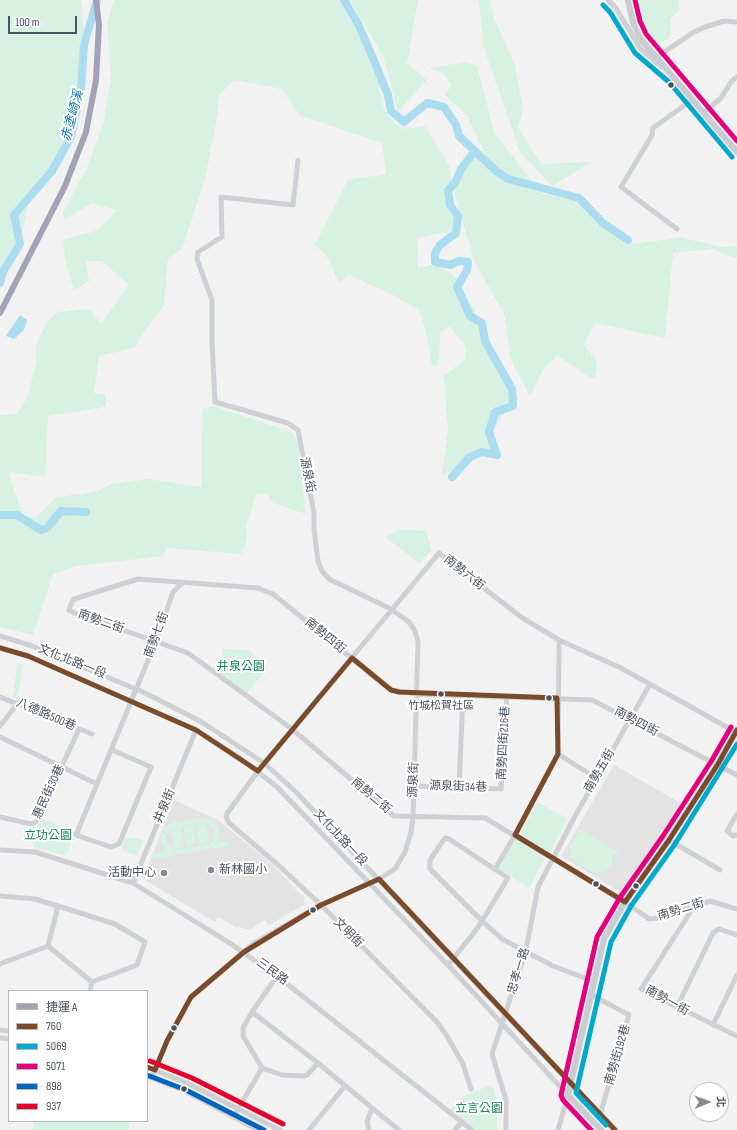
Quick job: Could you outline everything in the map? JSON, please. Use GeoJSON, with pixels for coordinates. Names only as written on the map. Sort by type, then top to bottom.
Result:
{"type":"FeatureCollection","features":[{"type":"Feature","properties":{"kind":"main road"},"geometry":{"type":"LineString","coordinates":[[628,0],[633,23],[640,38],[655,58],[674,77],[737,152]]}},
{"type":"Feature","properties":{"kind":"main road"},"geometry":{"type":"LineString","coordinates":[[568,1095],[593,981],[604,939],[625,902],[669,840],[718,764],[736,731]]}},
{"type":"Feature","properties":{"kind":"main road","name":"文化北路一段"},"geometry":{"type":"LineString","coordinates":[[570,1084],[615,1130]]}},
{"type":"Feature","properties":{"kind":"main road","name":"文化北路一段"},"geometry":{"type":"LineString","coordinates":[[568,1095],[601,1130]]}},
{"type":"Feature","properties":{"kind":"street"},"geometry":{"type":"LineString","coordinates":[[608,0],[616,8],[640,48],[655,58],[694,32],[705,27],[724,21],[737,22]]}},
{"type":"Feature","properties":{"kind":"street"},"geometry":{"type":"LineString","coordinates":[[703,113],[721,98],[731,82],[737,77]]}},
{"type":"Feature","properties":{"kind":"street"},"geometry":{"type":"LineString","coordinates":[[677,228],[620,187],[652,135],[653,128],[692,100]]}},
{"type":"Feature","properties":{"kind":"street","name":"源泉街"},"geometry":{"type":"LineString","coordinates":[[150,1076],[155,1070],[186,1003],[191,997],[244,952],[286,925],[321,905],[379,879],[395,869],[401,861],[409,843],[413,817],[417,694],[418,642],[415,631],[409,622],[391,609],[328,579],[322,571],[318,561],[314,529],[314,513],[298,430],[288,423],[215,402],[212,342],[212,300],[197,259],[198,252],[222,237],[221,197],[293,205],[298,160]]}},
{"type":"Feature","properties":{"kind":"street","name":"南勢六街"},"geometry":{"type":"LineString","coordinates":[[258,771],[292,728],[439,553],[521,617],[558,640],[621,668],[736,731]]}},
{"type":"Feature","properties":{"kind":"street","name":"南勢四街"},"geometry":{"type":"LineString","coordinates":[[69,610],[74,598],[138,579],[181,584],[258,588],[273,594],[391,690],[417,694],[592,700],[737,775]]}},
{"type":"Feature","properties":{"kind":"street","name":"南勢七街"},"geometry":{"type":"LineString","coordinates":[[112,750],[151,767],[119,844],[115,846],[108,846],[76,834],[156,641],[173,592],[181,584]]}},
{"type":"Feature","properties":{"kind":"street","name":"南勢二街"},"geometry":{"type":"LineString","coordinates":[[69,610],[188,653],[292,728],[394,816],[485,818],[625,902],[649,919],[658,918],[710,901],[737,909]]}},
{"type":"Feature","properties":{"kind":"street","name":"文化北路一段"},"geometry":{"type":"LineString","coordinates":[[0,636],[32,646],[136,689],[200,722],[264,763],[296,792],[379,879],[570,1084]]}},
{"type":"Feature","properties":{"kind":"street"},"geometry":{"type":"LineString","coordinates":[[495,870],[558,754],[558,640]]}},
{"type":"Feature","properties":{"kind":"street","name":"文化北路一段"},"geometry":{"type":"LineString","coordinates":[[0,648],[28,656],[196,730],[258,771],[281,790],[448,965],[568,1095]]}},
{"type":"Feature","properties":{"kind":"street","name":"南勢五街"},"geometry":{"type":"LineString","coordinates":[[552,859],[650,684]]}},
{"type":"Feature","properties":{"kind":"street"},"geometry":{"type":"LineString","coordinates":[[459,787],[463,695]]}},
{"type":"Feature","properties":{"kind":"street","name":"南勢四街216巷"},"geometry":{"type":"LineString","coordinates":[[501,789],[506,696]]}},
{"type":"Feature","properties":{"kind":"street","name":"八德路500巷"},"geometry":{"type":"LineString","coordinates":[[0,697],[92,734]]}},
{"type":"Feature","properties":{"kind":"street"},"geometry":{"type":"LineString","coordinates":[[0,726],[18,703]]}},
{"type":"Feature","properties":{"kind":"street","name":"惠民街30巷"},"geometry":{"type":"LineString","coordinates":[[0,817],[31,824],[36,822],[79,729]]}},
{"type":"Feature","properties":{"kind":"street","name":"井泉街"},"geometry":{"type":"LineString","coordinates":[[133,883],[196,730]]}},
{"type":"Feature","properties":{"kind":"street"},"geometry":{"type":"LineString","coordinates":[[0,737],[97,784]]}},
{"type":"Feature","properties":{"kind":"street"},"geometry":{"type":"LineString","coordinates":[[558,754],[596,778]]}},
{"type":"Feature","properties":{"kind":"street","name":"文明街"},"geometry":{"type":"LineString","coordinates":[[258,771],[228,812],[227,820],[321,905],[437,1022],[463,1064],[471,1089]]}},
{"type":"Feature","properties":{"kind":"street","name":"源泉街34巷"},"geometry":{"type":"LineString","coordinates":[[414,786],[501,789]]}},
{"type":"Feature","properties":{"kind":"street"},"geometry":{"type":"LineString","coordinates":[[737,814],[727,831],[733,836],[737,835]]}},
{"type":"Feature","properties":{"kind":"street"},"geometry":{"type":"LineString","coordinates":[[448,965],[455,959],[482,921],[508,878],[449,839],[445,838],[430,860],[430,869],[482,921],[502,939],[526,950],[553,966],[593,981]]}},
{"type":"Feature","properties":{"kind":"street"},"geometry":{"type":"LineString","coordinates":[[669,840],[720,870]]}},
{"type":"Feature","properties":{"kind":"street","name":"三民路"},"geometry":{"type":"LineString","coordinates":[[0,850],[35,852],[133,883],[244,952],[278,976],[472,1130]]}},
{"type":"Feature","properties":{"kind":"street","name":"忠孝一路"},"geometry":{"type":"LineString","coordinates":[[506,1130],[506,1100],[492,1054],[526,950],[538,887],[552,859]]}},
{"type":"Feature","properties":{"kind":"street"},"geometry":{"type":"LineString","coordinates":[[0,896],[35,900],[58,906],[115,924],[146,942],[137,965],[92,982]]}},
{"type":"Feature","properties":{"kind":"street","name":"南勢一街"},"geometry":{"type":"LineString","coordinates":[[695,905],[641,989],[737,1036]]}},
{"type":"Feature","properties":{"kind":"street"},"geometry":{"type":"LineString","coordinates":[[48,946],[58,906]]}},
{"type":"Feature","properties":{"kind":"street"},"geometry":{"type":"LineString","coordinates":[[677,1007],[713,933],[719,929],[736,933]]}},
{"type":"Feature","properties":{"kind":"street"},"geometry":{"type":"LineString","coordinates":[[0,964],[48,946]]}},
{"type":"Feature","properties":{"kind":"street"},"geometry":{"type":"LineString","coordinates":[[48,946],[92,982]]}},
{"type":"Feature","properties":{"kind":"street"},"geometry":{"type":"LineString","coordinates":[[713,1024],[737,975]]}},
{"type":"Feature","properties":{"kind":"street"},"geometry":{"type":"LineString","coordinates":[[278,976],[252,1012],[243,1028],[243,1036],[262,1068],[282,1075],[303,1076],[307,1075],[318,1063]]}},
{"type":"Feature","properties":{"kind":"street"},"geometry":{"type":"LineString","coordinates":[[90,990],[92,982]]}},
{"type":"Feature","properties":{"kind":"street","name":"南勢街192巷"},"geometry":{"type":"LineString","coordinates":[[590,994],[629,1015],[600,1114]]}},
{"type":"Feature","properties":{"kind":"street"},"geometry":{"type":"LineString","coordinates":[[252,1012],[318,1063],[399,1130]]}},
{"type":"Feature","properties":{"kind":"street"},"geometry":{"type":"LineString","coordinates":[[148,1067],[189,1084],[280,1130]]}},
{"type":"Feature","properties":{"kind":"street"},"geometry":{"type":"LineString","coordinates":[[234,1116],[262,1068]]}},
{"type":"Feature","properties":{"kind":"street"},"geometry":{"type":"LineString","coordinates":[[150,1076],[234,1116],[258,1130]]}},
{"type":"Feature","properties":{"kind":"street"},"geometry":{"type":"LineString","coordinates":[[309,1130],[345,1086]]}},
{"type":"Feature","properties":{"kind":"street"},"geometry":{"type":"LineString","coordinates":[[558,1130],[568,1095]]}},
{"type":"Feature","properties":{"kind":"street"},"geometry":{"type":"LineString","coordinates":[[369,1130],[367,1122],[372,1108]]}},
{"type":"Feature","properties":{"kind":"street"},"geometry":{"type":"LineString","coordinates":[[455,1130],[462,1122]]}},
{"type":"Feature","properties":{"kind":"shaded area"},"geometry":{"type":"Polygon","coordinates":[[[614,765],[684,805],[625,895],[561,856],[614,765]]]}},
{"type":"Feature","properties":{"kind":"shaded area","name":"新林國小"},"geometry":{"type":"Polygon","coordinates":[[[174,800],[218,820],[272,864],[306,900],[304,901],[306,904],[269,925],[265,920],[249,930],[237,928],[218,917],[215,922],[143,879],[174,800]]]}},
{"type":"Feature","properties":{"kind":"green space"},"geometry":{"type":"Polygon","coordinates":[[[0,0],[81,0],[84,30],[78,94],[65,151],[29,200],[21,237],[0,284],[0,0]]]}},
{"type":"Feature","properties":{"kind":"green space"},"geometry":{"type":"Polygon","coordinates":[[[114,0],[339,0],[379,71],[381,102],[392,122],[405,129],[425,126],[450,167],[455,230],[417,238],[418,268],[437,264],[458,279],[509,381],[509,404],[493,431],[495,446],[442,476],[448,430],[444,376],[466,359],[466,346],[450,327],[440,332],[439,365],[432,366],[426,332],[419,310],[391,294],[349,275],[339,283],[327,256],[315,245],[348,180],[386,174],[382,143],[299,115],[282,89],[234,80],[219,95],[216,123],[205,179],[182,249],[168,258],[164,305],[140,338],[136,347],[99,356],[94,393],[106,395],[106,407],[48,416],[45,477],[8,472],[23,515],[35,518],[56,497],[82,494],[99,490],[111,484],[148,479],[201,487],[203,409],[213,406],[291,432],[297,439],[306,514],[273,503],[268,494],[257,493],[246,526],[247,540],[241,554],[167,548],[163,556],[77,566],[53,574],[33,635],[0,627],[0,415],[17,414],[27,398],[36,364],[36,346],[46,323],[58,312],[90,309],[101,324],[129,285],[102,261],[86,261],[89,282],[74,290],[65,259],[63,240],[98,230],[117,210],[92,203],[66,219],[62,215],[88,165],[104,121],[111,75],[107,23],[114,0]]]}},
{"type":"Feature","properties":{"kind":"green space"},"geometry":{"type":"Polygon","coordinates":[[[350,0],[418,0],[407,63],[427,80],[398,111],[384,58],[350,0]]]}},
{"type":"Feature","properties":{"kind":"green space"},"geometry":{"type":"Polygon","coordinates":[[[479,0],[490,0],[494,18],[515,65],[523,109],[518,128],[541,164],[591,162],[552,186],[520,152],[483,45],[479,0]]]}},
{"type":"Feature","properties":{"kind":"green space"},"geometry":{"type":"Polygon","coordinates":[[[633,0],[679,0],[679,10],[671,18],[670,38],[655,45],[635,20],[633,0]]]}},
{"type":"Feature","properties":{"kind":"green space"},"geometry":{"type":"Polygon","coordinates":[[[467,62],[477,66],[494,132],[542,194],[578,201],[612,233],[635,244],[680,237],[723,247],[737,246],[737,259],[712,249],[673,253],[665,338],[595,323],[584,345],[597,361],[595,378],[589,377],[557,355],[544,369],[530,396],[510,358],[505,316],[474,260],[455,195],[459,166],[485,154],[467,115],[445,96],[451,84],[443,73],[429,68],[467,62]]]}},
{"type":"Feature","properties":{"kind":"green space"},"geometry":{"type":"Polygon","coordinates":[[[399,530],[426,531],[432,550],[419,563],[385,537],[399,530]]]}},
{"type":"Feature","properties":{"kind":"green space","name":"井泉公園"},"geometry":{"type":"Polygon","coordinates":[[[223,649],[249,650],[268,667],[247,694],[223,676],[223,649]]]}},
{"type":"Feature","properties":{"kind":"green space"},"geometry":{"type":"Polygon","coordinates":[[[18,663],[23,666],[17,699],[12,698],[18,663]]]}},
{"type":"Feature","properties":{"kind":"green space"},"geometry":{"type":"Polygon","coordinates":[[[537,802],[567,819],[550,853],[520,834],[537,802]]]}},
{"type":"Feature","properties":{"kind":"green space","name":"立功公園"},"geometry":{"type":"Polygon","coordinates":[[[41,818],[75,832],[66,856],[47,850],[34,848],[34,832],[41,818]]]}},
{"type":"Feature","properties":{"kind":"green space"},"geometry":{"type":"Polygon","coordinates":[[[202,818],[212,820],[219,828],[220,834],[217,843],[228,841],[229,846],[153,859],[153,854],[167,851],[161,843],[161,837],[165,827],[173,822],[202,818]],[[206,823],[171,829],[166,835],[166,842],[175,850],[209,844],[214,838],[215,831],[206,823]]]}},
{"type":"Feature","properties":{"kind":"green space"},"geometry":{"type":"Polygon","coordinates":[[[206,824],[209,842],[199,844],[196,825],[206,824]]]}},
{"type":"Feature","properties":{"kind":"green space"},"geometry":{"type":"Polygon","coordinates":[[[194,826],[196,844],[186,846],[183,828],[194,826]]]}},
{"type":"Feature","properties":{"kind":"green space"},"geometry":{"type":"Polygon","coordinates":[[[181,828],[184,847],[174,848],[171,830],[181,828]]]}},
{"type":"Feature","properties":{"kind":"green space"},"geometry":{"type":"Polygon","coordinates":[[[579,829],[619,852],[617,855],[613,854],[612,864],[607,870],[598,873],[592,872],[571,858],[570,846],[574,838],[581,835],[577,833],[579,829]]]}},
{"type":"Feature","properties":{"kind":"green space"},"geometry":{"type":"Polygon","coordinates":[[[125,837],[128,839],[133,837],[143,840],[137,856],[121,850],[125,837]]]}},
{"type":"Feature","properties":{"kind":"green space"},"geometry":{"type":"Polygon","coordinates":[[[516,840],[545,859],[529,888],[498,868],[516,840]]]}},
{"type":"Feature","properties":{"kind":"green space","name":"立言公園"},"geometry":{"type":"Polygon","coordinates":[[[490,1085],[494,1088],[497,1100],[497,1130],[477,1130],[450,1109],[463,1097],[490,1085]]]}},
{"type":"Feature","properties":{"kind":"green space"},"geometry":{"type":"Polygon","coordinates":[[[33,1122],[129,1122],[129,1130],[33,1130],[33,1122]]]}},
{"type":"Feature","properties":{"kind":"water"},"geometry":{"type":"Polygon","coordinates":[[[20,315],[27,320],[24,330],[14,339],[6,336],[20,315]]]}},
{"type":"Feature","properties":{"kind":"waterway","name":"赤塗崎溪"},"geometry":{"type":"LineString","coordinates":[[0,283],[3,272],[20,244],[14,215],[52,171],[71,137],[81,90],[84,45],[97,0]]}},
{"type":"Feature","properties":{"kind":"waterway"},"geometry":{"type":"LineString","coordinates":[[344,0],[358,24],[373,58],[388,95],[391,111],[404,122],[427,103],[444,107],[456,125],[459,136],[496,171],[508,179],[579,198],[603,223],[628,240]]}},
{"type":"Feature","properties":{"kind":"waterway"},"geometry":{"type":"LineString","coordinates":[[452,477],[470,457],[482,452],[497,455],[489,432],[495,412],[513,406],[512,389],[485,341],[482,323],[470,316],[457,287],[467,270],[468,262],[459,261],[450,265],[435,262],[435,253],[440,245],[456,233],[458,216],[450,205],[448,191],[456,181],[461,169],[475,151]]}},
{"type":"Feature","properties":{"kind":"waterway","name":"赤塗崎溪"},"geometry":{"type":"LineString","coordinates":[[0,515],[17,515],[41,530],[47,528],[61,511],[86,512]]}},
{"type":"Feature","properties":{"kind":"metro line","name":"A"},"geometry":{"type":"LineString","coordinates":[[0,313],[65,186],[86,132],[96,80],[99,25],[96,0]]}},
{"type":"Feature","properties":{"kind":"transit line","name":"5071"},"geometry":{"type":"LineString","coordinates":[[635,0],[640,21],[646,34],[737,141]]}},
{"type":"Feature","properties":{"kind":"transit line","name":"5069"},"geometry":{"type":"LineString","coordinates":[[603,5],[610,12],[635,53],[669,82],[732,157]]}},
{"type":"Feature","properties":{"kind":"transit line","name":"760"},"geometry":{"type":"LineString","coordinates":[[0,648],[28,656],[196,730],[258,771],[352,658],[391,690],[399,692],[557,698],[558,754],[515,835],[625,902],[669,840],[718,764],[737,730]]}},
{"type":"Feature","properties":{"kind":"transit line","name":"5071"},"geometry":{"type":"LineString","coordinates":[[591,1130],[563,1100],[561,1095],[597,937],[619,899],[663,836],[712,760],[731,727]]}},
{"type":"Feature","properties":{"kind":"transit line","name":"5069"},"geometry":{"type":"LineString","coordinates":[[606,1125],[576,1093],[611,942],[631,906],[675,844],[737,744]]}},
{"type":"Feature","properties":{"kind":"transit line","name":"760"},"geometry":{"type":"LineString","coordinates":[[148,1067],[155,1070],[167,1041],[191,997],[244,952],[321,905],[379,879],[615,1130]]}},
{"type":"Feature","properties":{"kind":"transit line","name":"937"},"geometry":{"type":"LineString","coordinates":[[150,1061],[192,1078],[283,1124]]}},
{"type":"Feature","properties":{"kind":"transit line","name":"898"},"geometry":{"type":"LineString","coordinates":[[148,1075],[186,1090],[264,1130]]}},
{"type":"Feature","properties":{"kind":"place","name":"竹城松賀社區"},"geometry":{"type":"Point","coordinates":[441,694]}},
{"type":"Feature","properties":{"kind":"place","name":"新林國小"},"geometry":{"type":"Point","coordinates":[211,870]}},
{"type":"Feature","properties":{"kind":"place","name":"活動中心"},"geometry":{"type":"Point","coordinates":[164,873]}}]}
